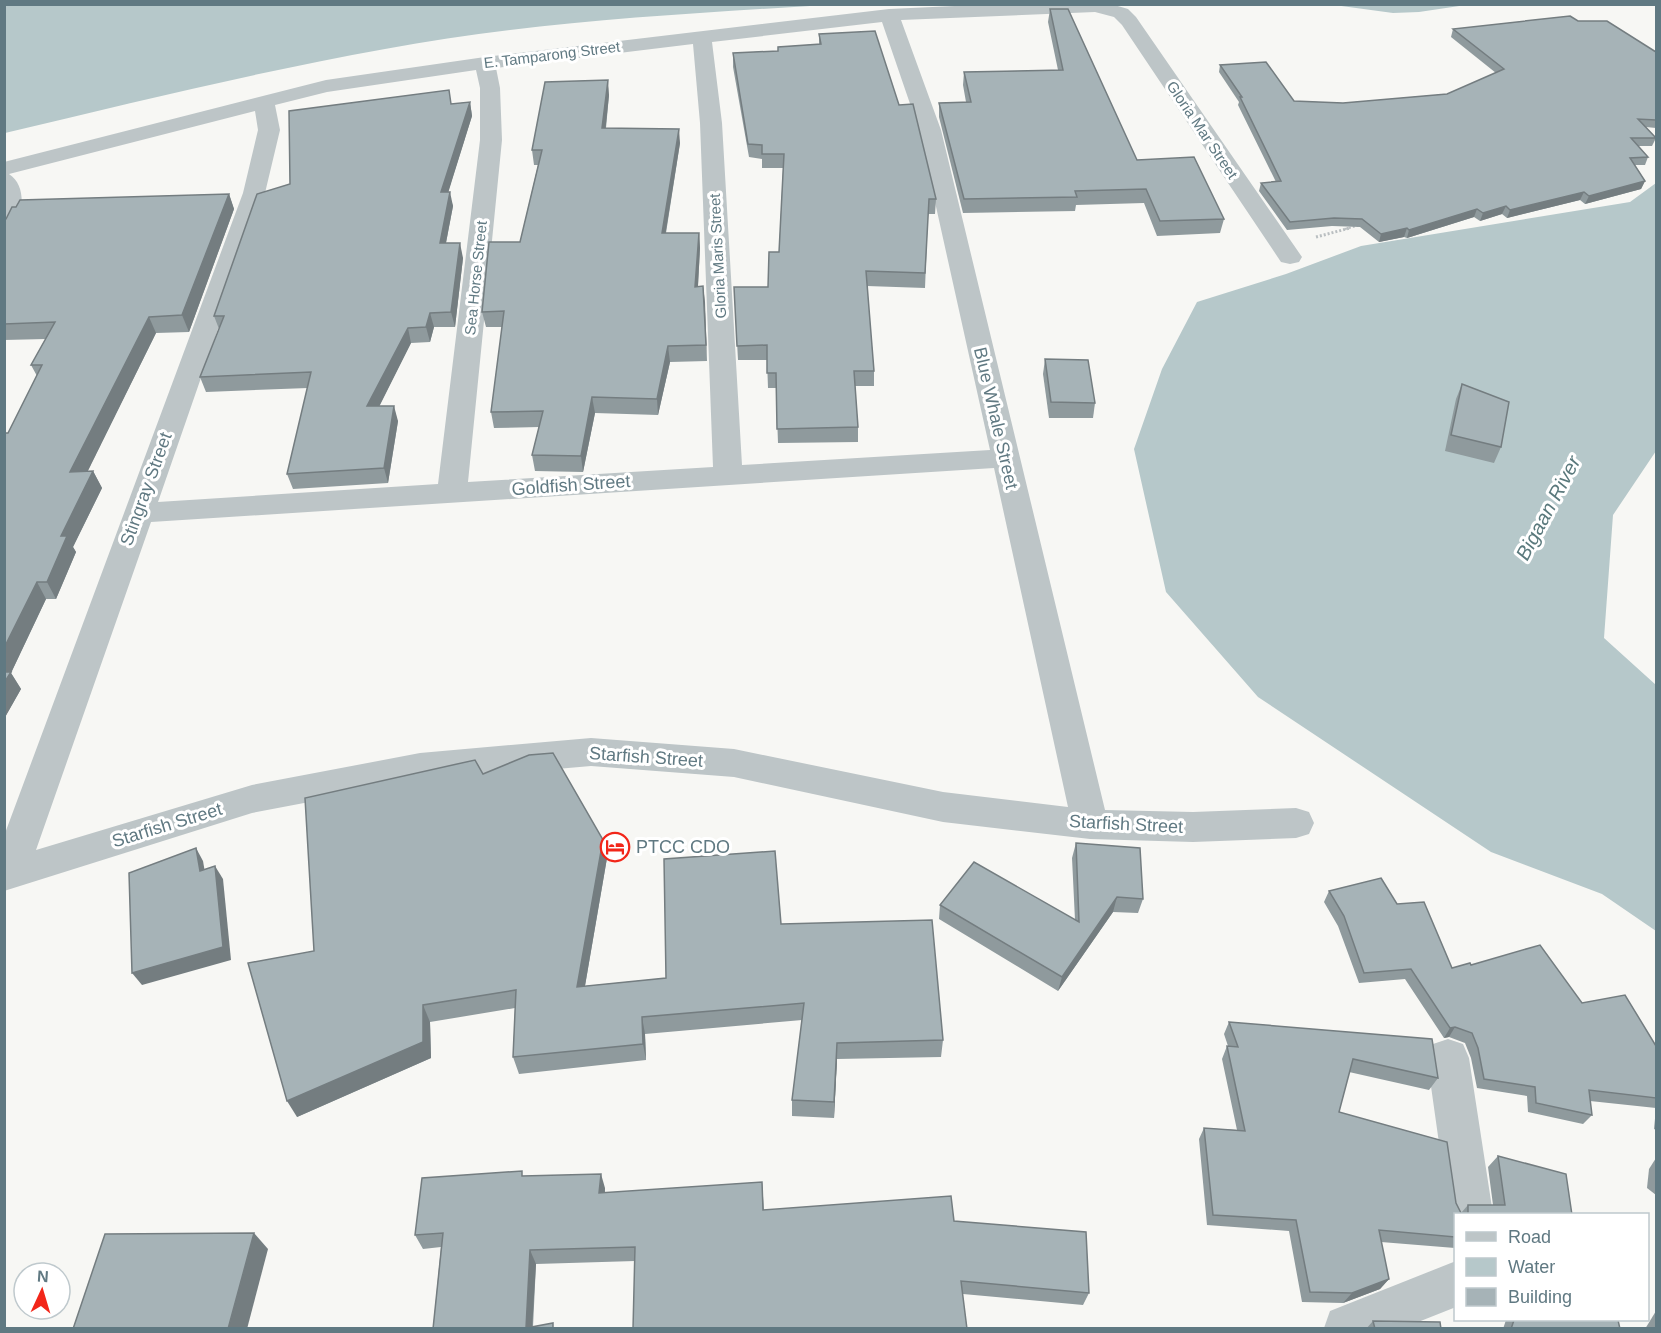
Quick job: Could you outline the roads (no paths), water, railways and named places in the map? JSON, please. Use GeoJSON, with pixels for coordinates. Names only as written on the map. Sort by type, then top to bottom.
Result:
{"type":"FeatureCollection","features":[{"type":"Feature","properties":{"kind":"street","name":"E. Tamparong Street"},"geometry":{"type":"LineString","coordinates":[[4,169],[326,86],[485,63],[889,15],[1079,5],[1109,8]]}},
{"type":"Feature","properties":{"kind":"street","name":"Gloria Mar Street"},"geometry":{"type":"LineString","coordinates":[[1109,8],[1121,13],[1129,21],[1285,251]]}},
{"type":"Feature","properties":{"kind":"street","name":"Blue Whale Street"},"geometry":{"type":"LineString","coordinates":[[889,15],[930,130],[1090,824]]}},
{"type":"Feature","properties":{"kind":"street","name":"Gloria Maris Street"},"geometry":{"type":"LineString","coordinates":[[702,37],[711,123],[728,476]]}},
{"type":"Feature","properties":{"kind":"street","name":"Sea Horse Street"},"geometry":{"type":"LineString","coordinates":[[452,493],[491,140],[490,88],[485,63]]}},
{"type":"Feature","properties":{"kind":"street","name":"Stingray Street"},"geometry":{"type":"LineString","coordinates":[[7,874],[254,193],[269,130],[264,102]]}},
{"type":"Feature","properties":{"kind":"street"},"geometry":{"type":"LineString","coordinates":[[4,180],[12,203],[4,229]]}},
{"type":"Feature","properties":{"kind":"street","name":"Goldfish Street"},"geometry":{"type":"LineString","coordinates":[[137,513],[1005,458]]}},
{"type":"Feature","properties":{"kind":"street","name":"Starfish Street"},"geometry":{"type":"LineString","coordinates":[[7,874],[252,799],[420,767],[591,752],[734,763],[943,807],[1090,824],[1193,827],[1296,823]]}},
{"type":"Feature","properties":{"kind":"street"},"geometry":{"type":"LineString","coordinates":[[1448,1058],[1471,1213]]}},
{"type":"Feature","properties":{"kind":"street"},"geometry":{"type":"LineString","coordinates":[[1347,1329],[1454,1284]]}},
{"type":"Feature","properties":{"kind":"water"},"geometry":{"type":"Polygon","coordinates":[[[4,5],[826,5],[604,20],[440,40],[241,78],[5,133],[4,5]]]}},
{"type":"Feature","properties":{"kind":"water"},"geometry":{"type":"Polygon","coordinates":[[[1334,5],[1466,5],[1419,12],[1393,13],[1334,5]]]}},
{"type":"Feature","properties":{"kind":"water","name":"Bigaan River"},"geometry":{"type":"Polygon","coordinates":[[[1656,183],[1656,451],[1613,515],[1604,638],[1656,685],[1656,931],[1602,894],[1491,852],[1258,697],[1166,592],[1134,449],[1162,369],[1197,302],[1286,274],[1361,246],[1630,202],[1656,183]]]}},
{"type":"Feature","properties":{"kind":"place","name":"PTCC CDO"},"geometry":{"type":"Point","coordinates":[615,847]}}]}
